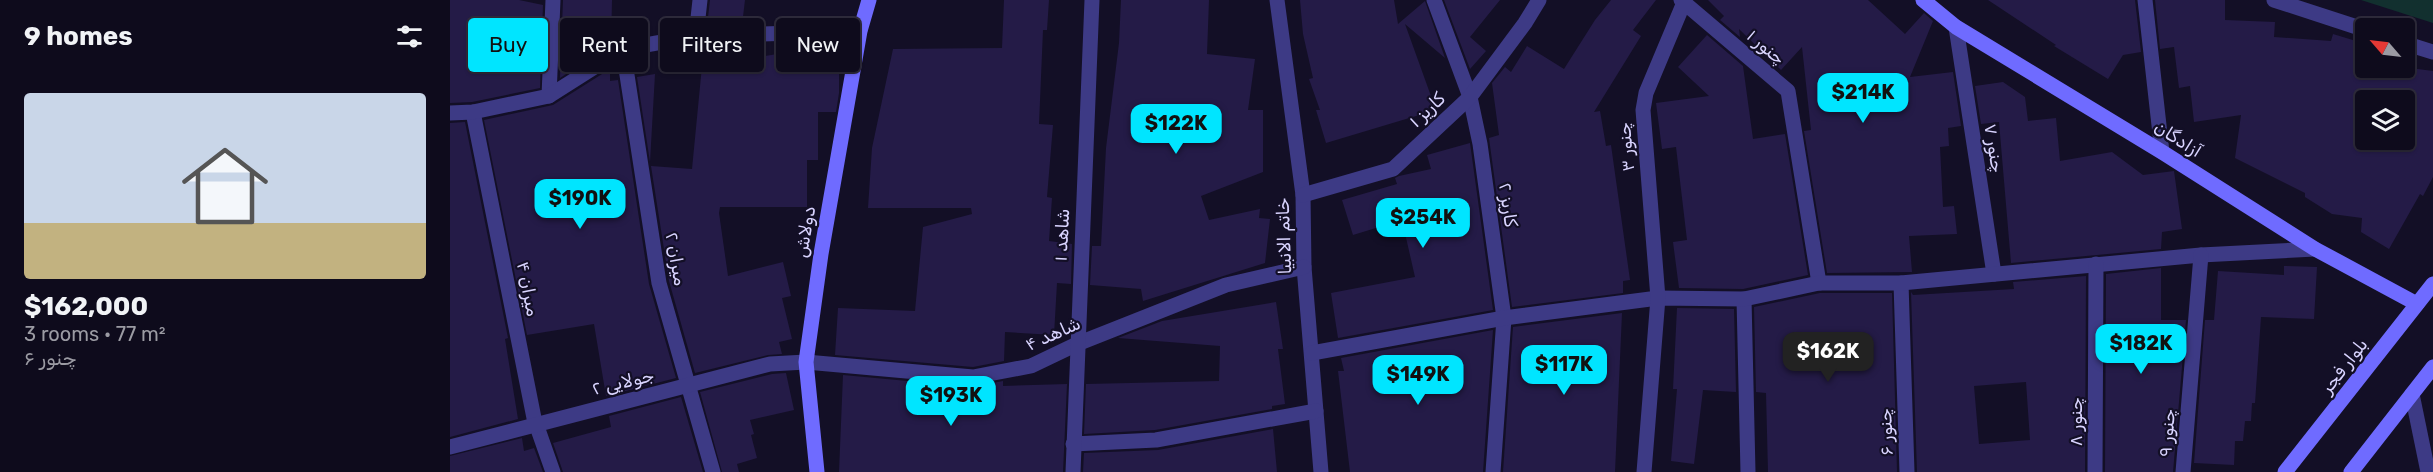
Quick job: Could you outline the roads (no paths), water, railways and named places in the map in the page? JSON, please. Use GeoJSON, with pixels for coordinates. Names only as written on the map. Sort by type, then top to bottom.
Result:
{"type":"FeatureCollection","features":[{"type":"Feature","properties":{"kind":"street"},"geometry":{"type":"LineString","coordinates":[[549,96],[553,0]]}},
{"type":"Feature","properties":{"kind":"street"},"geometry":{"type":"LineString","coordinates":[[698,18],[700,0]]}},
{"type":"Feature","properties":{"kind":"street","name":"دولاش"},"geometry":{"type":"LineString","coordinates":[[860,31],[869,0]]}},
{"type":"Feature","properties":{"kind":"street","name":"شاهد ۱"},"geometry":{"type":"LineString","coordinates":[[1073,472],[1092,0]]}},
{"type":"Feature","properties":{"kind":"street","name":"خاتم الانبیا"},"geometry":{"type":"LineString","coordinates":[[1277,0],[1303,195],[1304,267],[1321,472]]}},
{"type":"Feature","properties":{"kind":"street","name":"کاریز ۲"},"geometry":{"type":"LineString","coordinates":[[1434,0],[1470,97],[1480,144],[1504,318],[1493,472]]}},
{"type":"Feature","properties":{"kind":"street","name":"کاریز ۱"},"geometry":{"type":"LineString","coordinates":[[1303,195],[1393,169],[1470,97],[1525,23],[1539,0]]}},
{"type":"Feature","properties":{"kind":"street","name":"آزادگان"},"geometry":{"type":"LineString","coordinates":[[1923,0],[1956,27],[2162,152],[2315,249],[2417,304]]}},
{"type":"Feature","properties":{"kind":"street"},"geometry":{"type":"LineString","coordinates":[[2145,0],[2162,152]]}},
{"type":"Feature","properties":{"kind":"street"},"geometry":{"type":"LineString","coordinates":[[2274,0],[2355,26]]}},
{"type":"Feature","properties":{"kind":"street","name":"چنور ۱"},"geometry":{"type":"LineString","coordinates":[[1683,1],[1788,91],[1819,283]]}},
{"type":"Feature","properties":{"kind":"street","name":"چنور ۳"},"geometry":{"type":"LineString","coordinates":[[1644,472],[1658,298],[1643,110],[1646,93],[1683,1]]}},
{"type":"Feature","properties":{"kind":"street","name":"چنور ۷"},"geometry":{"type":"LineString","coordinates":[[1956,27],[1994,274]]}},
{"type":"Feature","properties":{"kind":"street"},"geometry":{"type":"LineString","coordinates":[[2415,46],[2433,52]]}},
{"type":"Feature","properties":{"kind":"street"},"geometry":{"type":"LineString","coordinates":[[450,113],[473,112],[549,96],[587,72]]}},
{"type":"Feature","properties":{"kind":"street","name":"میران ۲"},"geometry":{"type":"LineString","coordinates":[[627,72],[659,283],[713,472]]}},
{"type":"Feature","properties":{"kind":"street","name":"دولاش"},"geometry":{"type":"LineString","coordinates":[[817,472],[806,362],[821,254],[853,72]]}},
{"type":"Feature","properties":{"kind":"street","name":"میران ۴"},"geometry":{"type":"LineString","coordinates":[[473,112],[536,423],[553,472]]}},
{"type":"Feature","properties":{"kind":"street"},"geometry":{"type":"LineString","coordinates":[[1312,353],[1504,318],[1658,298],[1744,300],[1819,283],[1901,283],[2201,255],[2315,249]]}},
{"type":"Feature","properties":{"kind":"street","name":"چنور ۹"},"geometry":{"type":"LineString","coordinates":[[2183,472],[2201,255]]}},
{"type":"Feature","properties":{"kind":"street","name":"چنور ۸"},"geometry":{"type":"LineString","coordinates":[[2095,472],[2096,264]]}},
{"type":"Feature","properties":{"kind":"street","name":"شاهد ۴"},"geometry":{"type":"LineString","coordinates":[[806,362],[973,376],[1031,366],[1077,344],[1226,285],[1304,267]]}},
{"type":"Feature","properties":{"kind":"street","name":"چنور ۶"},"geometry":{"type":"LineString","coordinates":[[1901,283],[1907,472]]}},
{"type":"Feature","properties":{"kind":"street","name":"بلوار فجر"},"geometry":{"type":"LineString","coordinates":[[2285,472],[2433,284]]}},
{"type":"Feature","properties":{"kind":"street"},"geometry":{"type":"LineString","coordinates":[[1744,300],[1748,472]]}},
{"type":"Feature","properties":{"kind":"street","name":"جولایی ۲"},"geometry":{"type":"LineString","coordinates":[[450,447],[770,364],[806,362]]}},
{"type":"Feature","properties":{"kind":"street"},"geometry":{"type":"LineString","coordinates":[[2351,472],[2433,367]]}},
{"type":"Feature","properties":{"kind":"street"},"geometry":{"type":"LineString","coordinates":[[2412,394],[2428,472]]}},
{"type":"Feature","properties":{"kind":"street"},"geometry":{"type":"LineString","coordinates":[[1073,444],[1156,440],[1317,411]]}}]}
